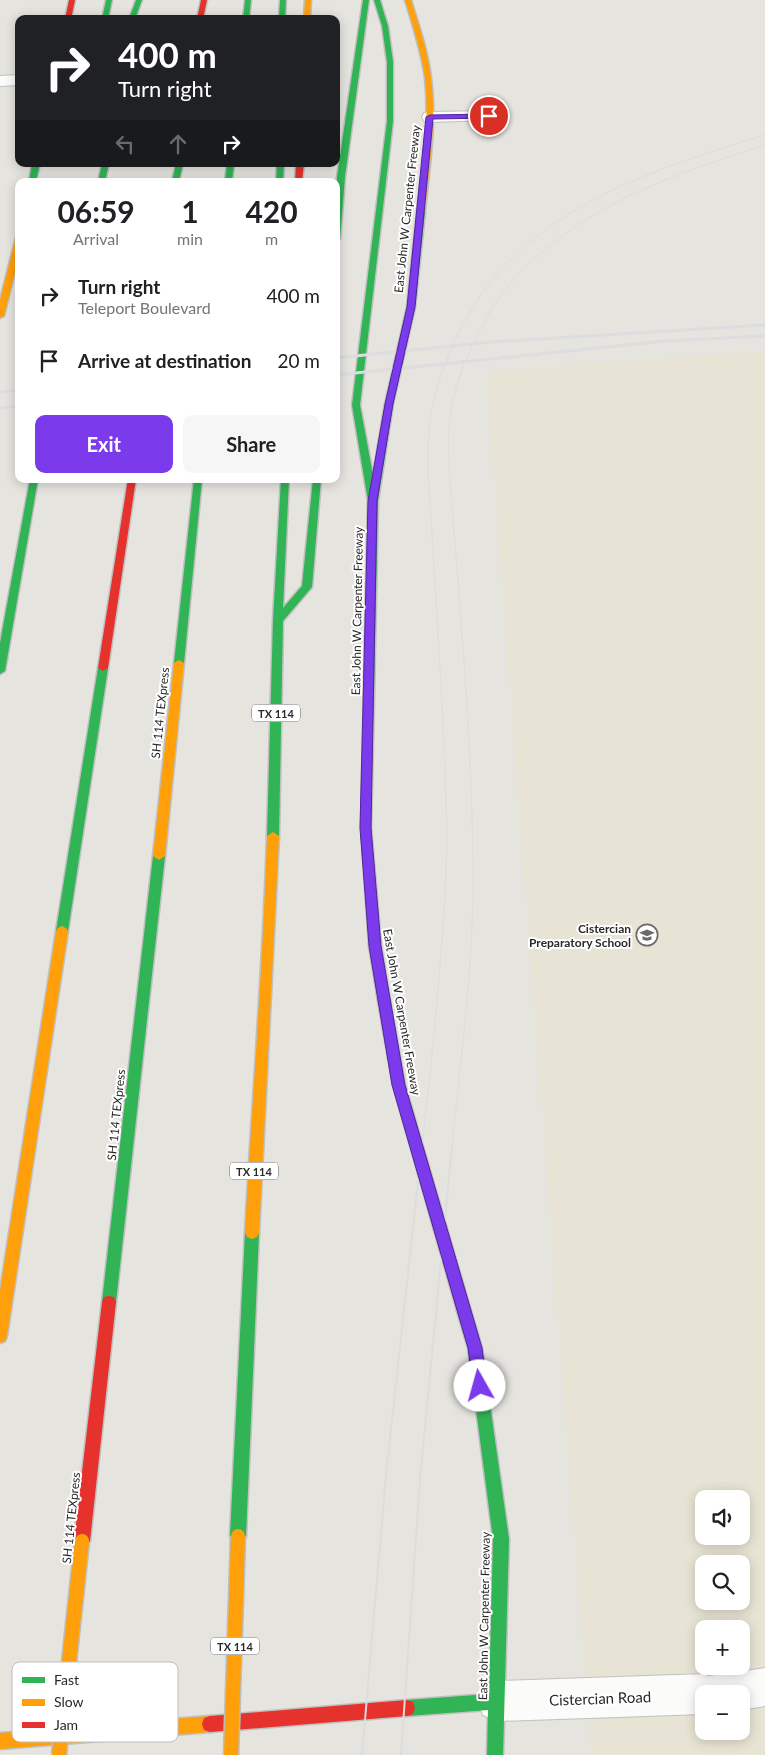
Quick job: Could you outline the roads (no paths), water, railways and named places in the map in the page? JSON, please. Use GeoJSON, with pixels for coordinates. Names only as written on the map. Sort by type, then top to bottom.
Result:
{"type":"FeatureCollection","features":[{"type":"Feature","properties":{"kind":"main road"},"geometry":{"type":"LineString","coordinates":[[69,15],[72,0]]}},
{"type":"Feature","properties":{"kind":"main road"},"geometry":{"type":"LineString","coordinates":[[105,15],[109,0]]}},
{"type":"Feature","properties":{"kind":"main road"},"geometry":{"type":"LineString","coordinates":[[133,15],[139,0]]}},
{"type":"Feature","properties":{"kind":"main road"},"geometry":{"type":"LineString","coordinates":[[201,15],[204,0]]}},
{"type":"Feature","properties":{"kind":"main road"},"geometry":{"type":"LineString","coordinates":[[246,15],[248,0]]}},
{"type":"Feature","properties":{"kind":"main road"},"geometry":{"type":"LineString","coordinates":[[282,15],[283,0]]}},
{"type":"Feature","properties":{"kind":"main road"},"geometry":{"type":"LineString","coordinates":[[307,15],[308,0]]}},
{"type":"Feature","properties":{"kind":"main road"},"geometry":{"type":"LineString","coordinates":[[340,189],[366,0]]}},
{"type":"Feature","properties":{"kind":"main road"},"geometry":{"type":"LineString","coordinates":[[373,501],[356,405],[390,121],[390,62],[384,26],[377,0]]}},
{"type":"Feature","properties":{"kind":"main road","name":"East John W Carpenter Freeway"},"geometry":{"type":"LineString","coordinates":[[408,0],[422,48],[428,79],[430,117],[411,307],[389,404],[373,501],[366,828],[375,946],[398,1085],[475,1348],[501,1539],[495,1755]]}},
{"type":"Feature","properties":{"kind":"main road"},"geometry":{"type":"LineString","coordinates":[[0,316],[15,255]]}},
{"type":"Feature","properties":{"kind":"main road"},"geometry":{"type":"LineString","coordinates":[[0,671],[33,483]]}},
{"type":"Feature","properties":{"kind":"main road"},"geometry":{"type":"LineString","coordinates":[[0,1336],[131,483]]}},
{"type":"Feature","properties":{"kind":"main road","name":"SH 114 TEXpress"},"geometry":{"type":"LineString","coordinates":[[69,1662],[161,838],[198,483]]}},
{"type":"Feature","properties":{"kind":"main road","name":"TX 114"},"geometry":{"type":"LineString","coordinates":[[231,1755],[238,1536],[256,1132],[270,908],[278,620],[285,483]]}},
{"type":"Feature","properties":{"kind":"main road"},"geometry":{"type":"LineString","coordinates":[[278,620],[307,587],[317,483]]}},
{"type":"Feature","properties":{"kind":"main road"},"geometry":{"type":"LineString","coordinates":[[178,1727],[497,1701]]}},
{"type":"Feature","properties":{"kind":"main road","name":"SH 114 TEXpress"},"geometry":{"type":"LineString","coordinates":[[59,1755],[60,1742]]}},
{"type":"Feature","properties":{"kind":"street"},"geometry":{"type":"LineString","coordinates":[[0,81],[15,80]]}},
{"type":"Feature","properties":{"kind":"street"},"geometry":{"type":"LineString","coordinates":[[430,117],[489,116]]}},
{"type":"Feature","properties":{"kind":"street"},"geometry":{"type":"LineString","coordinates":[[750,1689],[765,1687]]}},
{"type":"Feature","properties":{"kind":"street","name":"Cistercian Road"},"geometry":{"type":"LineString","coordinates":[[497,1701],[695,1694]]}},
{"type":"Feature","properties":{"kind":"tram line"},"geometry":{"type":"LineString","coordinates":[[422,1147],[439,975],[447,854],[443,727],[428,463],[431,413],[439,381],[448,357],[471,309],[501,270],[537,236],[578,209],[622,186],[668,167],[765,135]]}},
{"type":"Feature","properties":{"kind":"tram line"},"geometry":{"type":"LineString","coordinates":[[452,1147],[466,1008],[473,904],[468,717],[449,466],[450,415],[460,376],[475,340],[498,299],[524,269],[553,243],[585,220],[618,201],[690,170],[765,145]]}},
{"type":"Feature","properties":{"kind":"tram line"},"geometry":{"type":"LineString","coordinates":[[362,1755],[386,1475],[422,1146]]}},
{"type":"Feature","properties":{"kind":"tram line"},"geometry":{"type":"LineString","coordinates":[[401,1755],[420,1479],[452,1146]]}},
{"type":"Feature","properties":{"kind":"railway"},"geometry":{"type":"LineString","coordinates":[[340,358],[490,342],[765,325]]}},
{"type":"Feature","properties":{"kind":"railway"},"geometry":{"type":"LineString","coordinates":[[340,375],[665,341],[765,336]]}},
{"type":"Feature","properties":{"kind":"railway"},"geometry":{"type":"LineString","coordinates":[[0,392],[15,390]]}},
{"type":"Feature","properties":{"kind":"railway"},"geometry":{"type":"LineString","coordinates":[[0,408],[15,406]]}},
{"type":"Feature","properties":{"kind":"place","name":"Cistercian Preparatory School"},"geometry":{"type":"Point","coordinates":[647,935]}}]}
